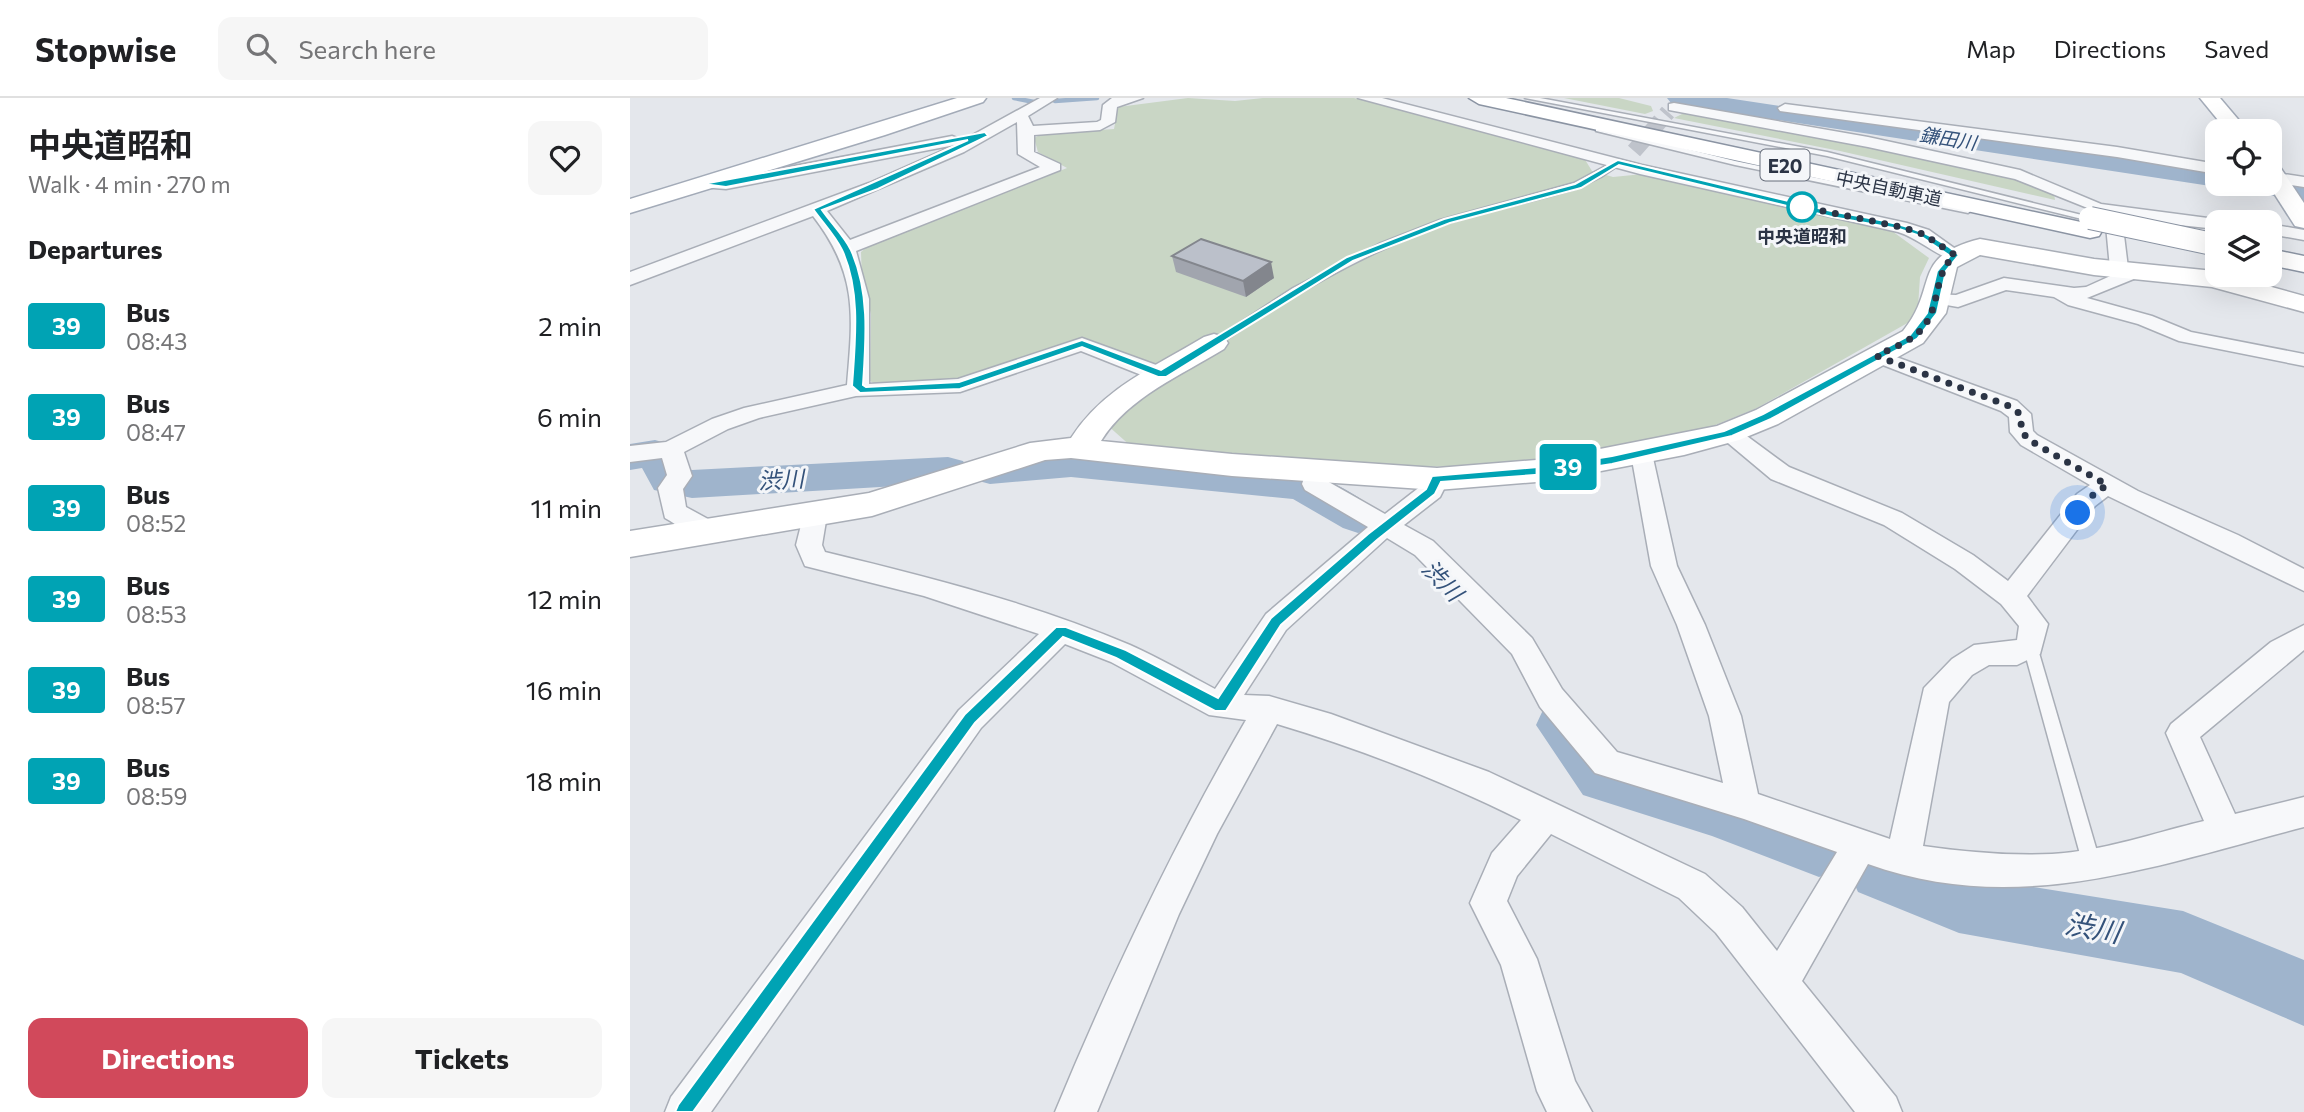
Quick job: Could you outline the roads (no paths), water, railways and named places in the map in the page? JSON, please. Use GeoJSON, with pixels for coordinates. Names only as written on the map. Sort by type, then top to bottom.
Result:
{"type":"FeatureCollection","features":[{"type":"Feature","properties":{"kind":"main road"},"geometry":{"type":"LineString","coordinates":[[630,206],[976,98]]}},
{"type":"Feature","properties":{"kind":"main road","name":"中央自動車道"},"geometry":{"type":"LineString","coordinates":[[1479,98],[2098,220],[2205,255]]}},
{"type":"Feature","properties":{"kind":"main road","name":"中央自動車道"},"geometry":{"type":"LineString","coordinates":[[1523,98],[2205,242]]}},
{"type":"Feature","properties":{"kind":"main road"},"geometry":{"type":"LineString","coordinates":[[2210,98],[2228,119]]}},
{"type":"Feature","properties":{"kind":"main road"},"geometry":{"type":"LineString","coordinates":[[2282,181],[2304,221]]}},
{"type":"Feature","properties":{"kind":"main road"},"geometry":{"type":"LineString","coordinates":[[630,544],[872,504],[1042,450],[1080,449],[1317,472],[1437,479],[1549,470],[1643,454],[1728,433],[1809,396],[1913,337],[1923,328],[1932,313],[1942,271],[1955,255],[1980,247],[1994,247],[2094,267],[2214,279],[2304,304]]}},
{"type":"Feature","properties":{"kind":"main road"},"geometry":{"type":"LineString","coordinates":[[2282,259],[2304,264]]}},
{"type":"Feature","properties":{"kind":"main road"},"geometry":{"type":"LineString","coordinates":[[2282,272],[2304,277]]}},
{"type":"Feature","properties":{"kind":"main road"},"geometry":{"type":"LineString","coordinates":[[1080,449],[1099,419],[1121,399],[1214,343]]}},
{"type":"Feature","properties":{"kind":"street"},"geometry":{"type":"LineString","coordinates":[[1023,123],[1050,98]]}},
{"type":"Feature","properties":{"kind":"street"},"geometry":{"type":"LineString","coordinates":[[707,184],[726,184],[985,134],[1023,123],[1100,126],[1108,122],[1110,105],[1121,99],[1136,98]]}},
{"type":"Feature","properties":{"kind":"street"},"geometry":{"type":"LineString","coordinates":[[1365,98],[1618,163],[1832,214],[1901,227],[1923,234],[1955,255]]}},
{"type":"Feature","properties":{"kind":"street"},"geometry":{"type":"LineString","coordinates":[[1678,105],[1965,157],[2020,175],[2096,208],[2098,220],[2129,269],[2090,292],[2061,293],[2004,284],[1958,301],[1936,298]]}},
{"type":"Feature","properties":{"kind":"street"},"geometry":{"type":"LineString","coordinates":[[1772,105],[2117,152],[2205,167]]}},
{"type":"Feature","properties":{"kind":"street"},"geometry":{"type":"LineString","coordinates":[[846,248],[1054,167],[1027,153],[1023,123]]}},
{"type":"Feature","properties":{"kind":"street"},"geometry":{"type":"LineString","coordinates":[[1965,133],[1965,157]]}},
{"type":"Feature","properties":{"kind":"street"},"geometry":{"type":"LineString","coordinates":[[630,279],[875,187],[985,134]]}},
{"type":"Feature","properties":{"kind":"street"},"geometry":{"type":"LineString","coordinates":[[1618,163],[1634,152]]}},
{"type":"Feature","properties":{"kind":"street"},"geometry":{"type":"LineString","coordinates":[[817,209],[846,248],[855,277],[861,330],[858,386],[861,388]]}},
{"type":"Feature","properties":{"kind":"street"},"geometry":{"type":"LineString","coordinates":[[2098,220],[2205,224]]}},
{"type":"Feature","properties":{"kind":"street"},"geometry":{"type":"LineString","coordinates":[[2282,231],[2304,235]]}},
{"type":"Feature","properties":{"kind":"street"},"geometry":{"type":"LineString","coordinates":[[2061,293],[2075,301],[2145,320],[2186,337],[2304,360]]}},
{"type":"Feature","properties":{"kind":"street"},"geometry":{"type":"LineString","coordinates":[[630,454],[671,449],[720,424],[752,413],[861,388],[960,385],[1082,344],[1162,374]]}},
{"type":"Feature","properties":{"kind":"street"},"geometry":{"type":"LineString","coordinates":[[1877,356],[2009,406],[2020,414],[2022,432],[2029,440],[2107,485],[2229,541],[2304,580]]}},
{"type":"Feature","properties":{"kind":"street"},"geometry":{"type":"LineString","coordinates":[[1728,433],[1780,473],[1893,519],[1964,562],[2011,597],[2034,624],[2030,646],[2017,654],[1984,653],[1962,667],[1935,697],[1903,860]]}},
{"type":"Feature","properties":{"kind":"street"},"geometry":{"type":"LineString","coordinates":[[671,449],[675,482],[674,512],[710,531]]}},
{"type":"Feature","properties":{"kind":"street"},"geometry":{"type":"LineString","coordinates":[[1643,454],[1664,566],[1691,625],[1724,716],[1744,804]]}},
{"type":"Feature","properties":{"kind":"street"},"geometry":{"type":"LineString","coordinates":[[1317,472],[1314,484],[1382,530],[1424,548],[1522,646],[1551,698],[1606,763],[1744,804],[1903,860],[1989,871],[2053,870],[2092,864],[2304,812]]}},
{"type":"Feature","properties":{"kind":"street"},"geometry":{"type":"LineString","coordinates":[[1220,706],[1276,622],[1431,491],[1437,479]]}},
{"type":"Feature","properties":{"kind":"street"},"geometry":{"type":"LineString","coordinates":[[2011,597],[2086,500],[2107,485]]}},
{"type":"Feature","properties":{"kind":"street"},"geometry":{"type":"LineString","coordinates":[[814,515],[809,545],[814,559],[928,587],[1061,630],[1121,654],[1220,706],[1269,709],[1331,727],[1477,782],[1692,887],[1729,920],[1881,1112]]}},
{"type":"Feature","properties":{"kind":"street"},"geometry":{"type":"LineString","coordinates":[[686,1112],[970,719],[1061,630]]}},
{"type":"Feature","properties":{"kind":"street"},"geometry":{"type":"LineString","coordinates":[[2225,830],[2182,733],[2281,650],[2304,636]]}},
{"type":"Feature","properties":{"kind":"street"},"geometry":{"type":"LineString","coordinates":[[1076,1112],[1182,870],[1269,709]]}},
{"type":"Feature","properties":{"kind":"street"},"geometry":{"type":"LineString","coordinates":[[1546,816],[1504,865],[1488,903],[1518,959],[1558,1091],[1571,1112]]}},
{"type":"Feature","properties":{"kind":"street"},"geometry":{"type":"LineString","coordinates":[[1779,984],[1860,845]]}},
{"type":"Feature","properties":{"kind":"lane"},"geometry":{"type":"LineString","coordinates":[[1530,98],[1827,154],[2098,220]]}},
{"type":"Feature","properties":{"kind":"lane"},"geometry":{"type":"LineString","coordinates":[[1214,343],[1350,259],[1447,221],[1578,186],[1618,163]]}},
{"type":"Feature","properties":{"kind":"lane"},"geometry":{"type":"LineString","coordinates":[[2030,646],[2092,864]]}},
{"type":"Feature","properties":{"kind":"waterway"},"geometry":{"type":"LineString","coordinates":[[1014,98],[1034,102]]}},
{"type":"Feature","properties":{"kind":"waterway"},"geometry":{"type":"LineString","coordinates":[[1055,101],[1097,98]]}},
{"type":"Feature","properties":{"kind":"waterway","name":"鎌田川"},"geometry":{"type":"LineString","coordinates":[[1679,98],[2205,177]]}},
{"type":"Feature","properties":{"kind":"waterway","name":"鎌田川"},"geometry":{"type":"LineString","coordinates":[[2282,189],[2304,193]]}},
{"type":"Feature","properties":{"kind":"waterway","name":"渋川"},"geometry":{"type":"LineString","coordinates":[[630,457],[655,453],[669,480],[692,484],[948,470]]}},
{"type":"Feature","properties":{"kind":"waterway","name":"渋川"},"geometry":{"type":"LineString","coordinates":[[990,471],[1071,464],[1303,486],[1358,518]]}},
{"type":"Feature","properties":{"kind":"waterway","name":"渋川"},"geometry":{"type":"LineString","coordinates":[[1562,725],[1603,778],[1715,812],[1819,850]]}},
{"type":"Feature","properties":{"kind":"waterway","name":"渋川"},"geometry":{"type":"LineString","coordinates":[[1879,872],[1959,904],[2183,942],[2304,993]]}},
{"type":"Feature","properties":{"kind":"tunnel"},"geometry":{"type":"LineString","coordinates":[[1634,151],[1668,112]]}},
{"type":"Feature","properties":{"kind":"place","name":"中央道昭和"},"geometry":{"type":"Point","coordinates":[1802,207]}}]}
